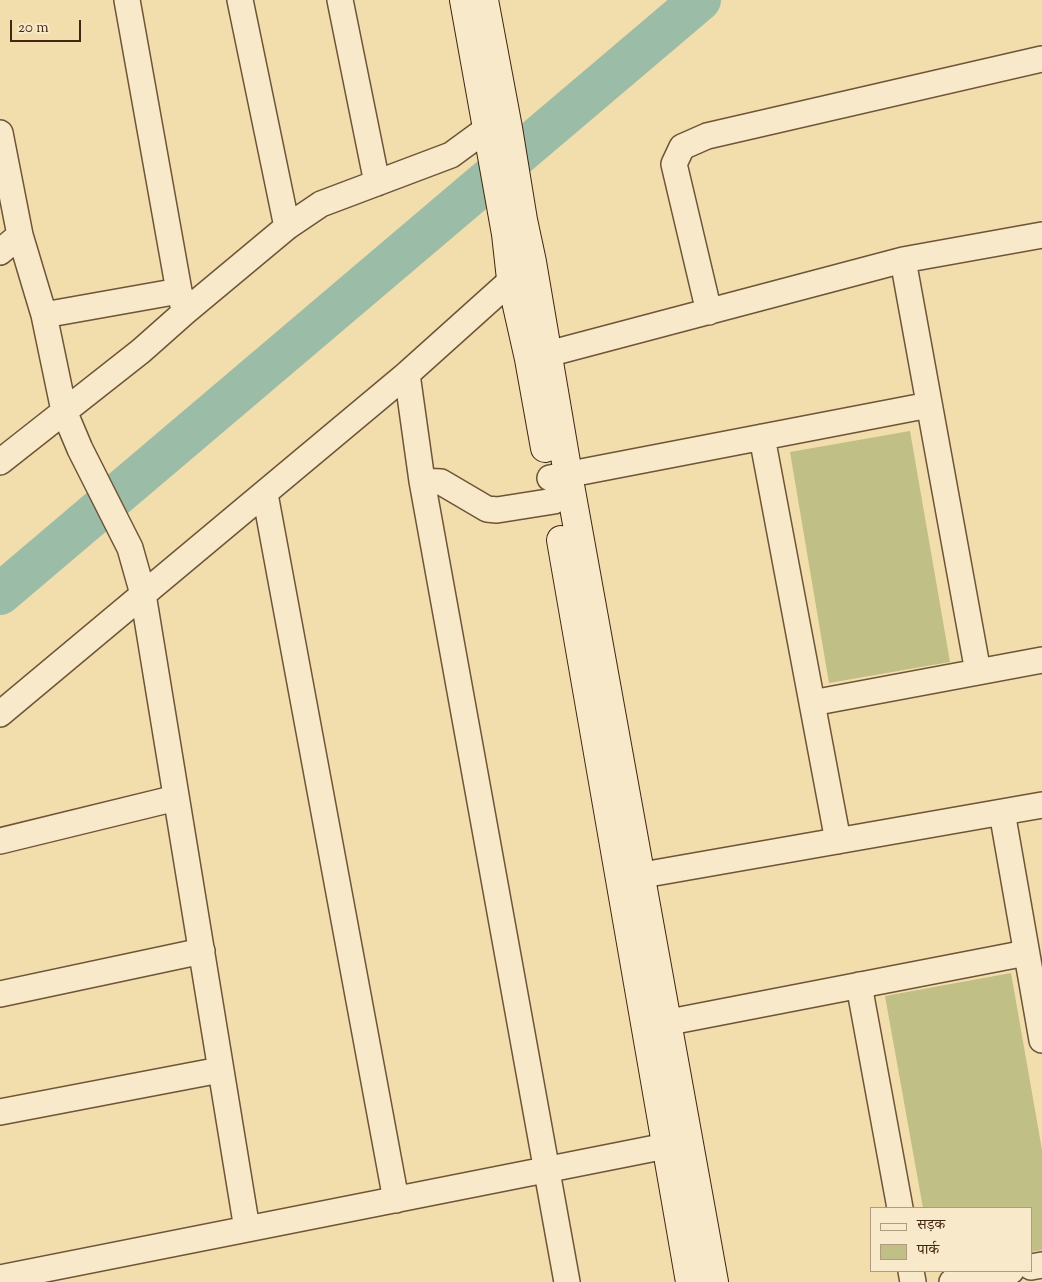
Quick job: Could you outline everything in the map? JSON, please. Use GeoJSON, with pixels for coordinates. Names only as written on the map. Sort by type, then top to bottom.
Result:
{"type":"FeatureCollection","features":[{"type":"Feature","properties":{"kind":"street"},"geometry":{"type":"LineString","coordinates":[[127,0],[182,302]]}},
{"type":"Feature","properties":{"kind":"street"},"geometry":{"type":"LineString","coordinates":[[240,0],[287,226]]}},
{"type":"Feature","properties":{"kind":"street"},"geometry":{"type":"LineString","coordinates":[[340,0],[377,183]]}},
{"type":"Feature","properties":{"kind":"street"},"geometry":{"type":"LineString","coordinates":[[464,0],[497,130]]}},
{"type":"Feature","properties":{"kind":"street"},"geometry":{"type":"LineString","coordinates":[[484,0],[497,130],[514,227],[511,279],[539,356]]}},
{"type":"Feature","properties":{"kind":"street"},"geometry":{"type":"LineString","coordinates":[[708,312],[674,164],[682,147],[707,136],[1042,59]]}},
{"type":"Feature","properties":{"kind":"street"},"geometry":{"type":"LineString","coordinates":[[0,462],[140,352],[182,302],[287,226],[321,204],[451,155],[497,130]]}},
{"type":"Feature","properties":{"kind":"street"},"geometry":{"type":"LineString","coordinates":[[0,133],[20,236],[44,315],[64,411],[80,449],[130,548],[143,594],[247,1229]]}},
{"type":"Feature","properties":{"kind":"street"},"geometry":{"type":"LineString","coordinates":[[514,227],[532,262],[539,356],[557,484],[678,1144],[714,1282]]}},
{"type":"Feature","properties":{"kind":"street"},"geometry":{"type":"LineString","coordinates":[[539,356],[903,260],[1042,235]]}},
{"type":"Feature","properties":{"kind":"street"},"geometry":{"type":"LineString","coordinates":[[0,252],[20,236]]}},
{"type":"Feature","properties":{"kind":"street"},"geometry":{"type":"LineString","coordinates":[[903,260],[978,672]]}},
{"type":"Feature","properties":{"kind":"street"},"geometry":{"type":"LineString","coordinates":[[0,714],[407,374],[532,262]]}},
{"type":"Feature","properties":{"kind":"street"},"geometry":{"type":"LineString","coordinates":[[44,315],[182,302]]}},
{"type":"Feature","properties":{"kind":"street"},"geometry":{"type":"LineString","coordinates":[[407,374],[422,481],[567,1282]]}},
{"type":"Feature","properties":{"kind":"street"},"geometry":{"type":"LineString","coordinates":[[422,481],[441,482],[487,509],[497,510],[557,484],[762,437],[930,406]]}},
{"type":"Feature","properties":{"kind":"street"},"geometry":{"type":"LineString","coordinates":[[762,437],[838,841]]}},
{"type":"Feature","properties":{"kind":"street"},"geometry":{"type":"LineString","coordinates":[[265,494],[396,1200]]}},
{"type":"Feature","properties":{"kind":"street"},"geometry":{"type":"LineString","coordinates":[[812,703],[1042,660]]}},
{"type":"Feature","properties":{"kind":"street"},"geometry":{"type":"LineString","coordinates":[[0,841],[176,798]]}},
{"type":"Feature","properties":{"kind":"street"},"geometry":{"type":"LineString","coordinates":[[630,878],[1042,805]]}},
{"type":"Feature","properties":{"kind":"street"},"geometry":{"type":"LineString","coordinates":[[1002,812],[1042,1040]]}},
{"type":"Feature","properties":{"kind":"street"},"geometry":{"type":"LineString","coordinates":[[0,994],[202,951]]}},
{"type":"Feature","properties":{"kind":"street"},"geometry":{"type":"LineString","coordinates":[[657,1025],[1026,952]]}},
{"type":"Feature","properties":{"kind":"street"},"geometry":{"type":"LineString","coordinates":[[859,985],[900,1207]]}},
{"type":"Feature","properties":{"kind":"street"},"geometry":{"type":"LineString","coordinates":[[0,1112],[220,1070]]}},
{"type":"Feature","properties":{"kind":"street"},"geometry":{"type":"LineString","coordinates":[[0,1278],[678,1144]]}},
{"type":"Feature","properties":{"kind":"street"},"geometry":{"type":"LineString","coordinates":[[678,1144],[690,1282]]}},
{"type":"Feature","properties":{"kind":"street"},"geometry":{"type":"LineString","coordinates":[[952,1282],[1006,1272]]}},
{"type":"Feature","properties":{"kind":"green space"},"geometry":{"type":"Polygon","coordinates":[[[910,431],[950,662],[829,683],[790,452],[910,431]]]}},
{"type":"Feature","properties":{"kind":"green space"},"geometry":{"type":"Polygon","coordinates":[[[1011,973],[1042,1150],[1042,1250],[1032,1252],[1032,1207],[923,1207],[885,996],[1011,973]]]}},
{"type":"Feature","properties":{"kind":"waterway"},"geometry":{"type":"LineString","coordinates":[[0,594],[700,0]]}}]}
